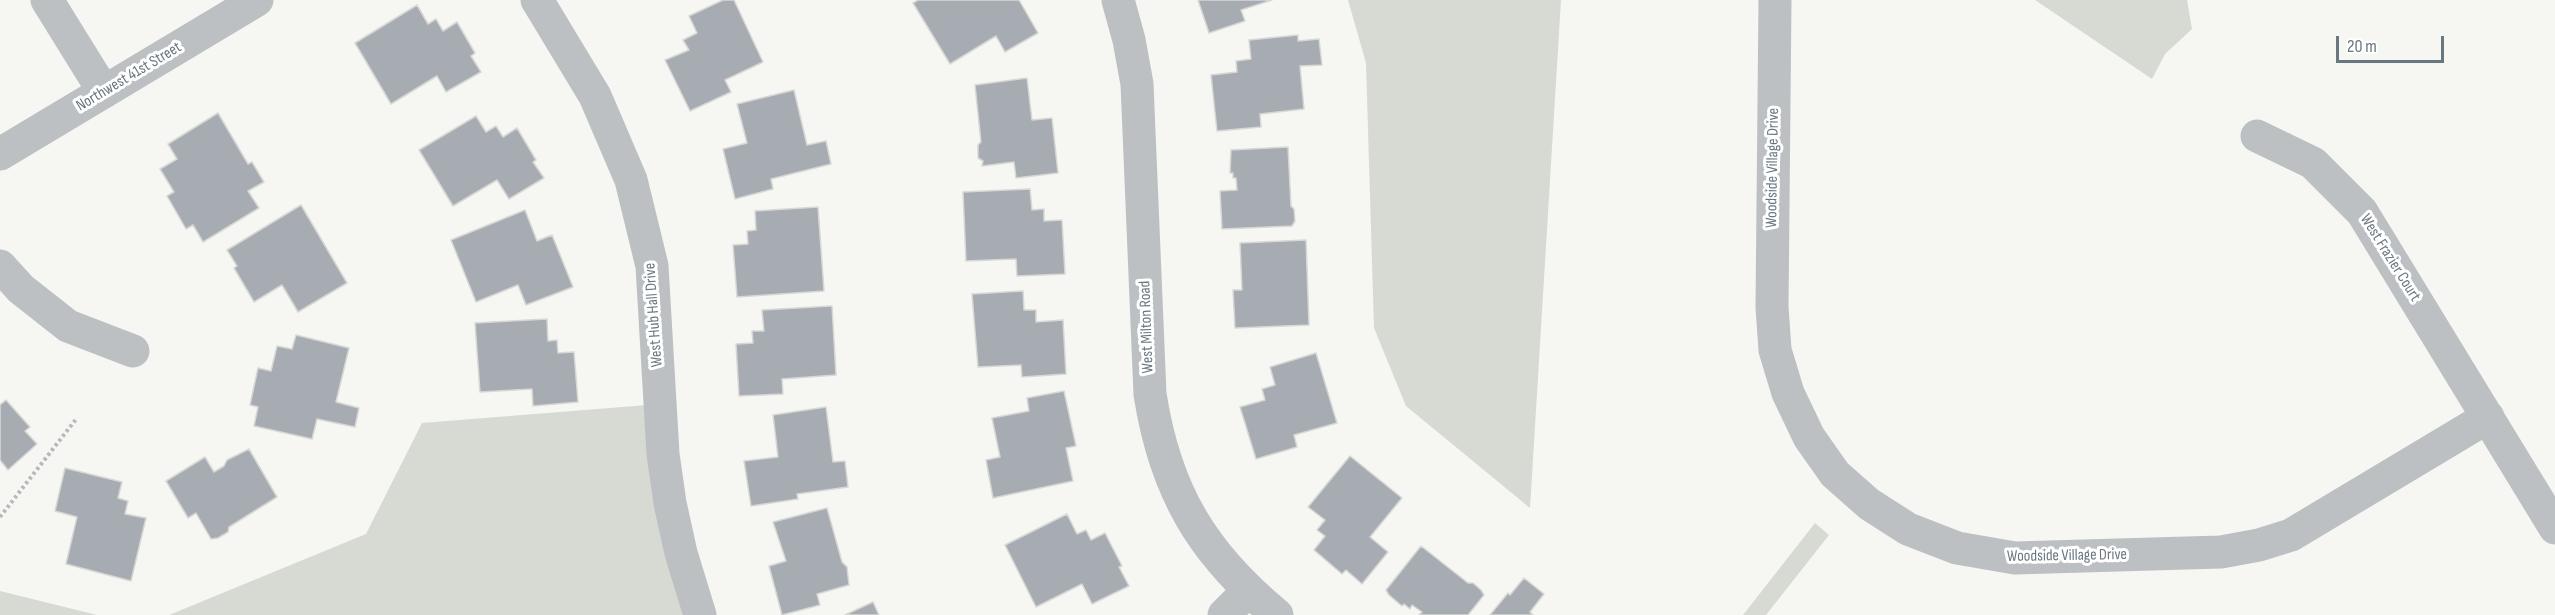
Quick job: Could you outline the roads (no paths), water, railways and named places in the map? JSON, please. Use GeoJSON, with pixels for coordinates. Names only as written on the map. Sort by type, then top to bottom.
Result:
{"type":"FeatureCollection","features":[{"type":"Feature","properties":{"kind":"street"},"geometry":{"type":"LineString","coordinates":[[47,0],[104,92]]}},
{"type":"Feature","properties":{"kind":"street","name":"Northwest 41st Street"},"geometry":{"type":"LineString","coordinates":[[0,154],[257,0]]}},
{"type":"Feature","properties":{"kind":"street","name":"West Hub Hall Drive"},"geometry":{"type":"LineString","coordinates":[[537,0],[595,96],[631,180],[652,266],[663,454],[670,503],[681,553],[700,615]]}},
{"type":"Feature","properties":{"kind":"street","name":"West Milton Road"},"geometry":{"type":"LineString","coordinates":[[1118,0],[1130,40],[1137,84],[1149,394],[1154,424],[1166,468],[1185,508],[1212,552],[1248,591],[1277,615]]}},
{"type":"Feature","properties":{"kind":"street","name":"Woodside Village Drive"},"geometry":{"type":"LineString","coordinates":[[1775,0],[1772,307],[1775,350],[1788,393],[1804,428],[1835,474],[1869,504],[1908,529],[1957,548],[2015,558],[2231,551],[2291,535],[2488,417]]}},
{"type":"Feature","properties":{"kind":"street","name":"West Frazier Court"},"geometry":{"type":"LineString","coordinates":[[2257,136],[2313,163],[2362,212],[2555,528]]}},
{"type":"Feature","properties":{"kind":"street"},"geometry":{"type":"LineString","coordinates":[[0,266],[21,289],[68,326],[133,351]]}},
{"type":"Feature","properties":{"kind":"street"},"geometry":{"type":"LineString","coordinates":[[1224,615],[1248,591]]}}]}
